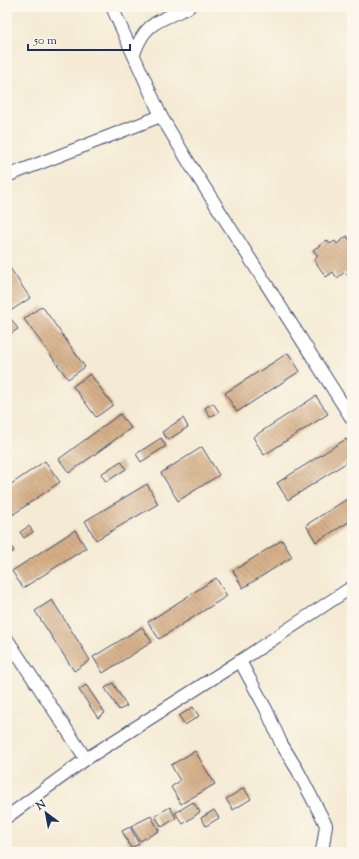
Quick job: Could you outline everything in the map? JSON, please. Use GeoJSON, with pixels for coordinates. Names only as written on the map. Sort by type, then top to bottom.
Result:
{"type":"FeatureCollection","features":[{"type":"Feature","properties":{"kind":"street"},"geometry":{"type":"LineString","coordinates":[[112,7],[161,116],[191,166],[352,419]]}},
{"type":"Feature","properties":{"kind":"street"},"geometry":{"type":"LineString","coordinates":[[134,54],[144,31],[153,24],[189,7]]}},
{"type":"Feature","properties":{"kind":"street"},"geometry":{"type":"LineString","coordinates":[[7,176],[161,116]]}},
{"type":"Feature","properties":{"kind":"street"},"geometry":{"type":"LineString","coordinates":[[7,817],[86,759],[240,661],[352,587]]}},
{"type":"Feature","properties":{"kind":"street"},"geometry":{"type":"LineString","coordinates":[[7,639],[86,759]]}},
{"type":"Feature","properties":{"kind":"street"},"geometry":{"type":"LineString","coordinates":[[240,661],[266,709],[281,742],[326,825],[321,852]]}},
{"type":"Feature","properties":{"kind":"building"},"geometry":{"type":"Polygon","coordinates":[[[347,236],[352,244],[350,251],[352,254],[352,273],[348,276],[345,272],[337,278],[333,272],[326,277],[314,260],[318,256],[313,250],[327,240],[330,244],[335,241],[337,244],[347,236]]]}},
{"type":"Feature","properties":{"kind":"building"},"geometry":{"type":"Polygon","coordinates":[[[10,268],[30,298],[12,310],[7,302],[7,271],[10,268]]]}},
{"type":"Feature","properties":{"kind":"building"},"geometry":{"type":"Polygon","coordinates":[[[42,306],[85,367],[68,379],[24,319],[42,306]]]}},
{"type":"Feature","properties":{"kind":"building"},"geometry":{"type":"Polygon","coordinates":[[[7,313],[18,329],[7,336],[7,313]]]}},
{"type":"Feature","properties":{"kind":"building"},"geometry":{"type":"Polygon","coordinates":[[[288,353],[300,371],[237,412],[225,393],[288,353]]]}},
{"type":"Feature","properties":{"kind":"building"},"geometry":{"type":"Polygon","coordinates":[[[90,374],[113,405],[96,417],[73,386],[90,374]]]}},
{"type":"Feature","properties":{"kind":"building"},"geometry":{"type":"Polygon","coordinates":[[[316,396],[328,414],[264,455],[253,437],[316,396]]]}},
{"type":"Feature","properties":{"kind":"building"},"geometry":{"type":"Polygon","coordinates":[[[213,403],[219,412],[210,417],[205,408],[213,403]]]}},
{"type":"Feature","properties":{"kind":"building"},"geometry":{"type":"Polygon","coordinates":[[[120,414],[131,428],[69,473],[59,459],[120,414]]]}},
{"type":"Feature","properties":{"kind":"building"},"geometry":{"type":"Polygon","coordinates":[[[183,418],[188,427],[168,440],[162,432],[183,418]]]}},
{"type":"Feature","properties":{"kind":"building"},"geometry":{"type":"Polygon","coordinates":[[[161,438],[166,446],[141,462],[136,454],[161,438]]]}},
{"type":"Feature","properties":{"kind":"building"},"geometry":{"type":"Polygon","coordinates":[[[346,439],[352,449],[352,459],[288,500],[277,483],[346,439]]]}},
{"type":"Feature","properties":{"kind":"building"},"geometry":{"type":"Polygon","coordinates":[[[202,447],[219,475],[178,501],[161,473],[202,447]]]}},
{"type":"Feature","properties":{"kind":"building"},"geometry":{"type":"Polygon","coordinates":[[[45,461],[60,482],[8,518],[7,487],[45,461]]]}},
{"type":"Feature","properties":{"kind":"building"},"geometry":{"type":"Polygon","coordinates":[[[121,461],[126,469],[106,482],[101,474],[121,461]]]}},
{"type":"Feature","properties":{"kind":"building"},"geometry":{"type":"Polygon","coordinates":[[[147,484],[158,504],[96,540],[85,521],[147,484]]]}},
{"type":"Feature","properties":{"kind":"building"},"geometry":{"type":"Polygon","coordinates":[[[352,496],[352,520],[316,542],[306,525],[352,496]]]}},
{"type":"Feature","properties":{"kind":"building"},"geometry":{"type":"Polygon","coordinates":[[[29,526],[33,532],[24,538],[20,532],[29,526]]]}},
{"type":"Feature","properties":{"kind":"building"},"geometry":{"type":"Polygon","coordinates":[[[75,530],[86,548],[23,588],[12,571],[75,530]]]}},
{"type":"Feature","properties":{"kind":"building"},"geometry":{"type":"Polygon","coordinates":[[[282,540],[292,557],[243,588],[233,571],[282,540]]]}},
{"type":"Feature","properties":{"kind":"building"},"geometry":{"type":"Polygon","coordinates":[[[11,546],[14,551],[7,555],[7,548],[11,546]]]}},
{"type":"Feature","properties":{"kind":"building"},"geometry":{"type":"Polygon","coordinates":[[[216,578],[227,596],[159,639],[148,622],[216,578]]]}},
{"type":"Feature","properties":{"kind":"building"},"geometry":{"type":"Polygon","coordinates":[[[52,600],[90,660],[74,671],[35,611],[52,600]]]}},
{"type":"Feature","properties":{"kind":"building"},"geometry":{"type":"Polygon","coordinates":[[[142,627],[152,642],[103,673],[93,657],[142,627]]]}},
{"type":"Feature","properties":{"kind":"building"},"geometry":{"type":"Polygon","coordinates":[[[113,683],[127,706],[119,710],[105,688],[113,683]]]}},
{"type":"Feature","properties":{"kind":"building"},"geometry":{"type":"Polygon","coordinates":[[[86,685],[105,713],[98,718],[79,690],[86,685]]]}},
{"type":"Feature","properties":{"kind":"building"},"geometry":{"type":"Polygon","coordinates":[[[193,707],[199,716],[185,725],[179,716],[193,707]]]}},
{"type":"Feature","properties":{"kind":"building"},"geometry":{"type":"Polygon","coordinates":[[[195,751],[215,784],[181,804],[171,787],[180,781],[171,765],[195,751]]]}},
{"type":"Feature","properties":{"kind":"building"},"geometry":{"type":"Polygon","coordinates":[[[244,788],[251,799],[233,810],[226,799],[244,788]]]}},
{"type":"Feature","properties":{"kind":"building"},"geometry":{"type":"Polygon","coordinates":[[[193,802],[200,812],[183,824],[175,813],[193,802]]]}},
{"type":"Feature","properties":{"kind":"building"},"geometry":{"type":"Polygon","coordinates":[[[170,807],[176,818],[162,827],[155,816],[170,807]]]}},
{"type":"Feature","properties":{"kind":"building"},"geometry":{"type":"Polygon","coordinates":[[[214,810],[219,818],[206,826],[201,818],[214,810]]]}},
{"type":"Feature","properties":{"kind":"building"},"geometry":{"type":"Polygon","coordinates":[[[151,816],[159,831],[140,841],[131,826],[151,816]]]}},
{"type":"Feature","properties":{"kind":"building"},"geometry":{"type":"Polygon","coordinates":[[[130,827],[139,844],[131,848],[122,831],[130,827]]]}}]}
